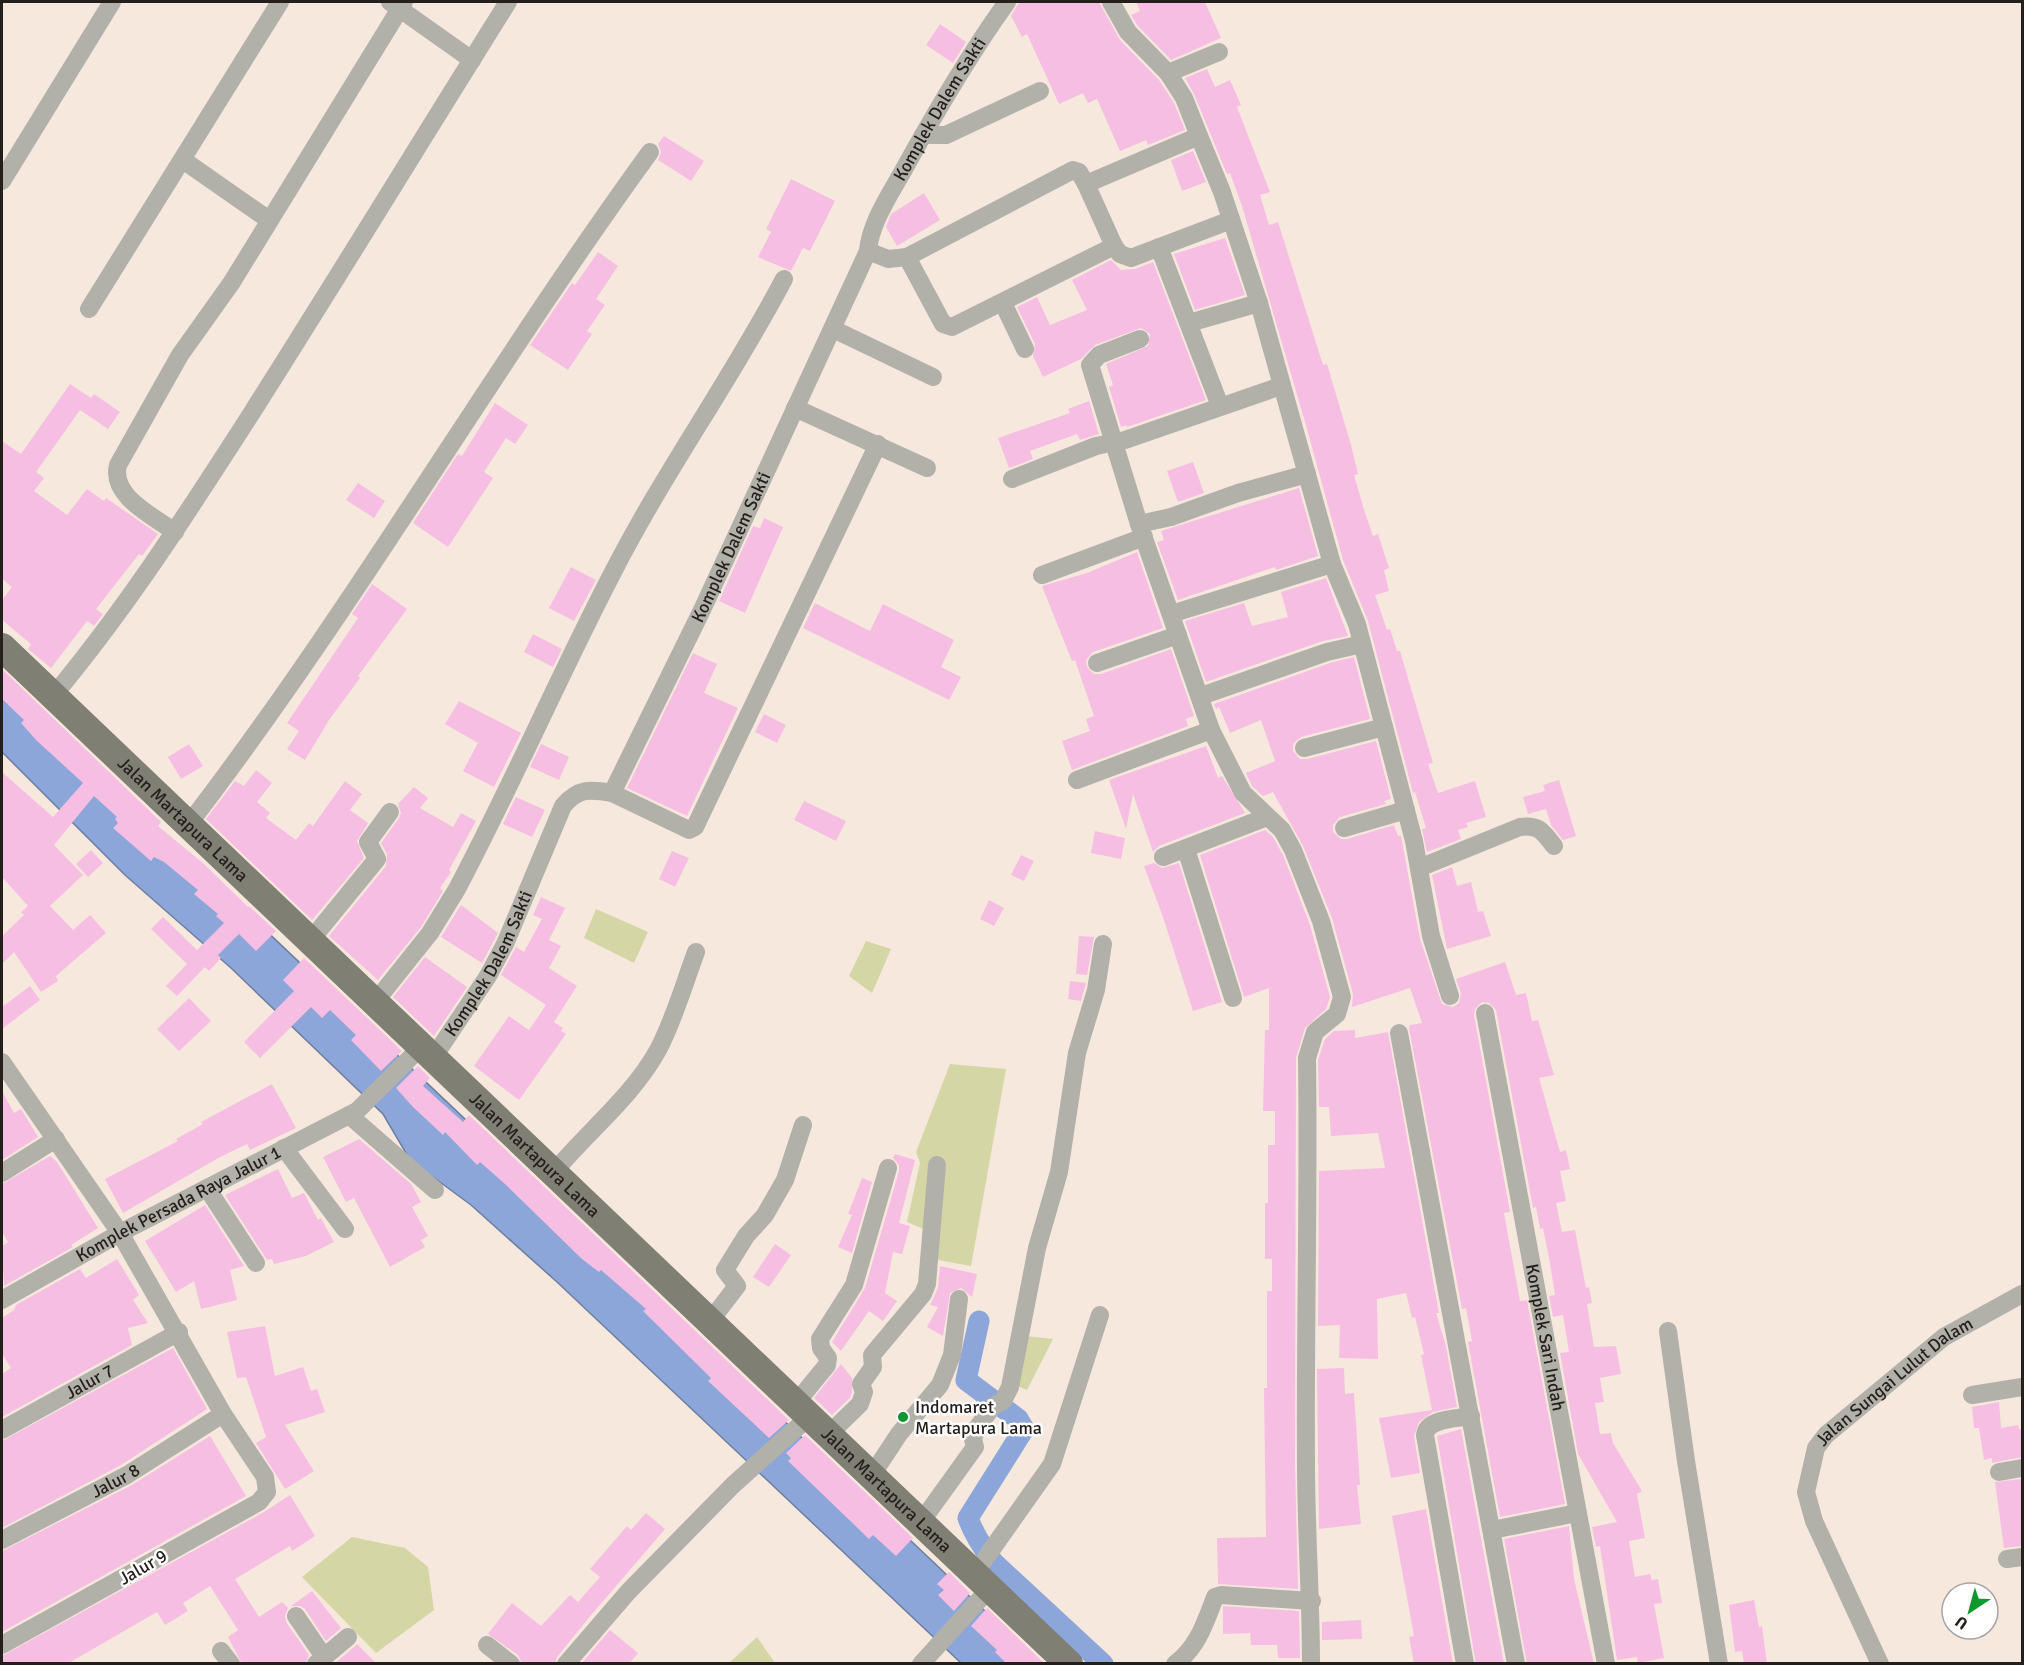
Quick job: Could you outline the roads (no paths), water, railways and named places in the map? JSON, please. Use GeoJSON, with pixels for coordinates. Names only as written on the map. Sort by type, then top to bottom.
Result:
{"type":"FeatureCollection","features":[{"type":"Feature","properties":{"kind":"main road","name":"Jalan Martapura Lama"},"geometry":{"type":"LineString","coordinates":[[2,647],[375,1002],[422,1054],[554,1172],[711,1320],[809,1420],[921,1522],[985,1574],[1069,1664]]}},
{"type":"Feature","properties":{"kind":"street"},"geometry":{"type":"LineString","coordinates":[[4,171],[112,2]]}},
{"type":"Feature","properties":{"kind":"street"},"geometry":{"type":"LineString","coordinates":[[89,309],[280,2]]}},
{"type":"Feature","properties":{"kind":"street"},"geometry":{"type":"LineString","coordinates":[[53,696],[103,636],[174,532],[335,282],[508,2]]}},
{"type":"Feature","properties":{"kind":"street","name":"Komplek Dalem Sakti"},"geometry":{"type":"LineString","coordinates":[[353,1113],[422,1054],[471,1004],[496,960],[563,806],[577,792],[591,789],[612,793],[702,610],[833,329],[868,251],[869,241],[888,198],[923,135],[1007,2]]}},
{"type":"Feature","properties":{"kind":"street"},"geometry":{"type":"LineString","coordinates":[[1114,3],[1128,32],[1168,73],[1184,98],[1231,220],[1259,303],[1332,564],[1357,624],[1406,810],[1431,936],[1450,996]]}},
{"type":"Feature","properties":{"kind":"street"},"geometry":{"type":"LineString","coordinates":[[174,532],[128,498],[118,483],[116,474],[118,465],[180,355],[232,282],[398,4],[471,60]]}},
{"type":"Feature","properties":{"kind":"street"},"geometry":{"type":"LineString","coordinates":[[1168,73],[1219,52]]}},
{"type":"Feature","properties":{"kind":"street"},"geometry":{"type":"LineString","coordinates":[[923,135],[946,135],[1040,91]]}},
{"type":"Feature","properties":{"kind":"street"},"geometry":{"type":"LineString","coordinates":[[1086,184],[1199,136]]}},
{"type":"Feature","properties":{"kind":"street"},"geometry":{"type":"LineString","coordinates":[[188,825],[254,739],[319,646],[520,338],[650,152]]}},
{"type":"Feature","properties":{"kind":"street"},"geometry":{"type":"LineString","coordinates":[[183,160],[269,220]]}},
{"type":"Feature","properties":{"kind":"street"},"geometry":{"type":"LineString","coordinates":[[868,251],[888,259],[907,257],[1073,170],[1079,172],[1086,184],[1114,246],[1120,254],[1131,258],[1231,220]]}},
{"type":"Feature","properties":{"kind":"street"},"geometry":{"type":"LineString","coordinates":[[907,257],[943,324],[952,327],[1114,246]]}},
{"type":"Feature","properties":{"kind":"street"},"geometry":{"type":"LineString","coordinates":[[1160,247],[1220,406]]}},
{"type":"Feature","properties":{"kind":"street"},"geometry":{"type":"LineString","coordinates":[[375,1002],[430,933],[457,889],[612,573],[643,517],[752,339],[784,279]]}},
{"type":"Feature","properties":{"kind":"street"},"geometry":{"type":"LineString","coordinates":[[1003,303],[1025,349]]}},
{"type":"Feature","properties":{"kind":"street"},"geometry":{"type":"LineString","coordinates":[[1189,323],[1259,303]]}},
{"type":"Feature","properties":{"kind":"street"},"geometry":{"type":"LineString","coordinates":[[833,329],[933,376]]}},
{"type":"Feature","properties":{"kind":"street"},"geometry":{"type":"LineString","coordinates":[[1140,339],[1099,356],[1090,365],[1141,530],[1211,730],[1243,793],[1282,830],[1293,850],[1321,921],[1342,997],[1337,1014],[1315,1032],[1307,1058],[1306,1537],[1312,1601],[1311,1664]]}},
{"type":"Feature","properties":{"kind":"street"},"geometry":{"type":"LineString","coordinates":[[1012,479],[1096,446],[1115,442],[1281,386]]}},
{"type":"Feature","properties":{"kind":"street"},"geometry":{"type":"LineString","coordinates":[[795,408],[927,468]]}},
{"type":"Feature","properties":{"kind":"street"},"geometry":{"type":"LineString","coordinates":[[612,793],[689,830],[695,827],[878,444]]}},
{"type":"Feature","properties":{"kind":"street"},"geometry":{"type":"LineString","coordinates":[[1042,575],[1171,517],[1307,474]]}},
{"type":"Feature","properties":{"kind":"street"},"geometry":{"type":"LineString","coordinates":[[1171,614],[1332,564]]}},
{"type":"Feature","properties":{"kind":"street"},"geometry":{"type":"LineString","coordinates":[[1097,663],[1178,635]]}},
{"type":"Feature","properties":{"kind":"street"},"geometry":{"type":"LineString","coordinates":[[1201,696],[1327,652],[1362,644]]}},
{"type":"Feature","properties":{"kind":"street"},"geometry":{"type":"LineString","coordinates":[[1304,748],[1384,727]]}},
{"type":"Feature","properties":{"kind":"street"},"geometry":{"type":"LineString","coordinates":[[1077,780],[1211,730]]}},
{"type":"Feature","properties":{"kind":"street"},"geometry":{"type":"LineString","coordinates":[[1344,828],[1406,810]]}},
{"type":"Feature","properties":{"kind":"street"},"geometry":{"type":"LineString","coordinates":[[310,941],[377,859],[368,842],[390,812]]}},
{"type":"Feature","properties":{"kind":"street"},"geometry":{"type":"LineString","coordinates":[[1163,856],[1267,817]]}},
{"type":"Feature","properties":{"kind":"street"},"geometry":{"type":"LineString","coordinates":[[1419,868],[1527,826],[1540,828],[1554,846]]}},
{"type":"Feature","properties":{"kind":"street"},"geometry":{"type":"LineString","coordinates":[[1186,849],[1233,998]]}},
{"type":"Feature","properties":{"kind":"street"},"geometry":{"type":"LineString","coordinates":[[921,1522],[975,1448],[973,1439],[977,1428],[1010,1387],[1037,1248],[1059,1172],[1077,1053],[1096,990],[1103,944]]}},
{"type":"Feature","properties":{"kind":"street"},"geometry":{"type":"LineString","coordinates":[[554,1172],[583,1137],[612,1109],[658,1050],[696,952]]}},
{"type":"Feature","properties":{"kind":"street","name":"Komplek Sari Indah"},"geometry":{"type":"LineString","coordinates":[[1485,1013],[1576,1513],[1606,1664]]}},
{"type":"Feature","properties":{"kind":"street"},"geometry":{"type":"LineString","coordinates":[[1399,1033],[1434,1233],[1472,1416],[1516,1664]]}},
{"type":"Feature","properties":{"kind":"street"},"geometry":{"type":"LineString","coordinates":[[2,1064],[120,1233],[179,1332],[224,1414]]}},
{"type":"Feature","properties":{"kind":"street"},"geometry":{"type":"LineString","coordinates":[[353,1113],[435,1190]]}},
{"type":"Feature","properties":{"kind":"street","name":"Komplek Persada Raya Jalur 1"},"geometry":{"type":"LineString","coordinates":[[2,1300],[120,1233],[353,1113]]}},
{"type":"Feature","properties":{"kind":"street"},"geometry":{"type":"LineString","coordinates":[[711,1320],[737,1286],[725,1270],[746,1236],[765,1215],[785,1180],[802,1125]]}},
{"type":"Feature","properties":{"kind":"street"},"geometry":{"type":"LineString","coordinates":[[2,1173],[56,1140]]}},
{"type":"Feature","properties":{"kind":"street"},"geometry":{"type":"LineString","coordinates":[[284,1148],[345,1229]]}},
{"type":"Feature","properties":{"kind":"street"},"geometry":{"type":"LineString","coordinates":[[566,1664],[628,1592],[733,1485],[809,1420],[860,1404],[864,1392],[861,1384],[873,1367],[872,1355],[923,1294],[927,1284],[937,1165]]}},
{"type":"Feature","properties":{"kind":"street"},"geometry":{"type":"LineString","coordinates":[[809,1420],[828,1358],[821,1348],[820,1339],[854,1286],[888,1168]]}},
{"type":"Feature","properties":{"kind":"street"},"geometry":{"type":"LineString","coordinates":[[207,1188],[256,1263]]}},
{"type":"Feature","properties":{"kind":"street","name":"Jalan Sungai Lulut Dalam"},"geometry":{"type":"LineString","coordinates":[[1880,1664],[1814,1521],[1806,1492],[1816,1448],[1826,1435],[1944,1337],[2022,1294]]}},
{"type":"Feature","properties":{"kind":"street"},"geometry":{"type":"LineString","coordinates":[[872,1475],[899,1434],[940,1386],[952,1355],[958,1299]]}},
{"type":"Feature","properties":{"kind":"street"},"geometry":{"type":"LineString","coordinates":[[921,1664],[935,1648],[985,1574],[1052,1464],[1100,1315]]}},
{"type":"Feature","properties":{"kind":"street"},"geometry":{"type":"LineString","coordinates":[[1668,1331],[1686,1461],[1719,1664]]}},
{"type":"Feature","properties":{"kind":"street","name":"Jalur 7"},"geometry":{"type":"LineString","coordinates":[[2,1430],[179,1332]]}},
{"type":"Feature","properties":{"kind":"street"},"geometry":{"type":"LineString","coordinates":[[1972,1395],[2022,1387]]}},
{"type":"Feature","properties":{"kind":"street","name":"Jalur 9"},"geometry":{"type":"LineString","coordinates":[[2,1645],[259,1502],[267,1492],[265,1477],[224,1414]]}},
{"type":"Feature","properties":{"kind":"street","name":"Jalur 8"},"geometry":{"type":"LineString","coordinates":[[2,1540],[127,1475],[224,1414]]}},
{"type":"Feature","properties":{"kind":"street"},"geometry":{"type":"LineString","coordinates":[[1465,1664],[1425,1430],[1433,1423],[1472,1416]]}},
{"type":"Feature","properties":{"kind":"street"},"geometry":{"type":"LineString","coordinates":[[1999,1472],[2022,1468]]}},
{"type":"Feature","properties":{"kind":"street"},"geometry":{"type":"LineString","coordinates":[[1492,1530],[1576,1513]]}},
{"type":"Feature","properties":{"kind":"street"},"geometry":{"type":"LineString","coordinates":[[1175,1664],[1189,1654],[1194,1646],[1215,1597],[1221,1595],[1267,1596],[1312,1601]]}},
{"type":"Feature","properties":{"kind":"street"},"geometry":{"type":"LineString","coordinates":[[296,1616],[320,1660],[348,1637]]}},
{"type":"Feature","properties":{"kind":"street"},"geometry":{"type":"LineString","coordinates":[[487,1645],[511,1664]]}},
{"type":"Feature","properties":{"kind":"water"},"geometry":{"type":"Polygon","coordinates":[[[2,681],[1040,1663],[961,1663],[557,1282],[471,1205],[410,1160],[383,1114],[231,968],[125,875],[2,752],[2,681]]]}},
{"type":"Feature","properties":{"kind":"waterway"},"geometry":{"type":"LineString","coordinates":[[979,1321],[966,1380],[1018,1419],[1024,1429],[968,1518],[994,1563],[1103,1664]]}},
{"type":"Feature","properties":{"kind":"place","name":"Indomaret Martapura Lama"},"geometry":{"type":"Point","coordinates":[903,1417]}}]}
